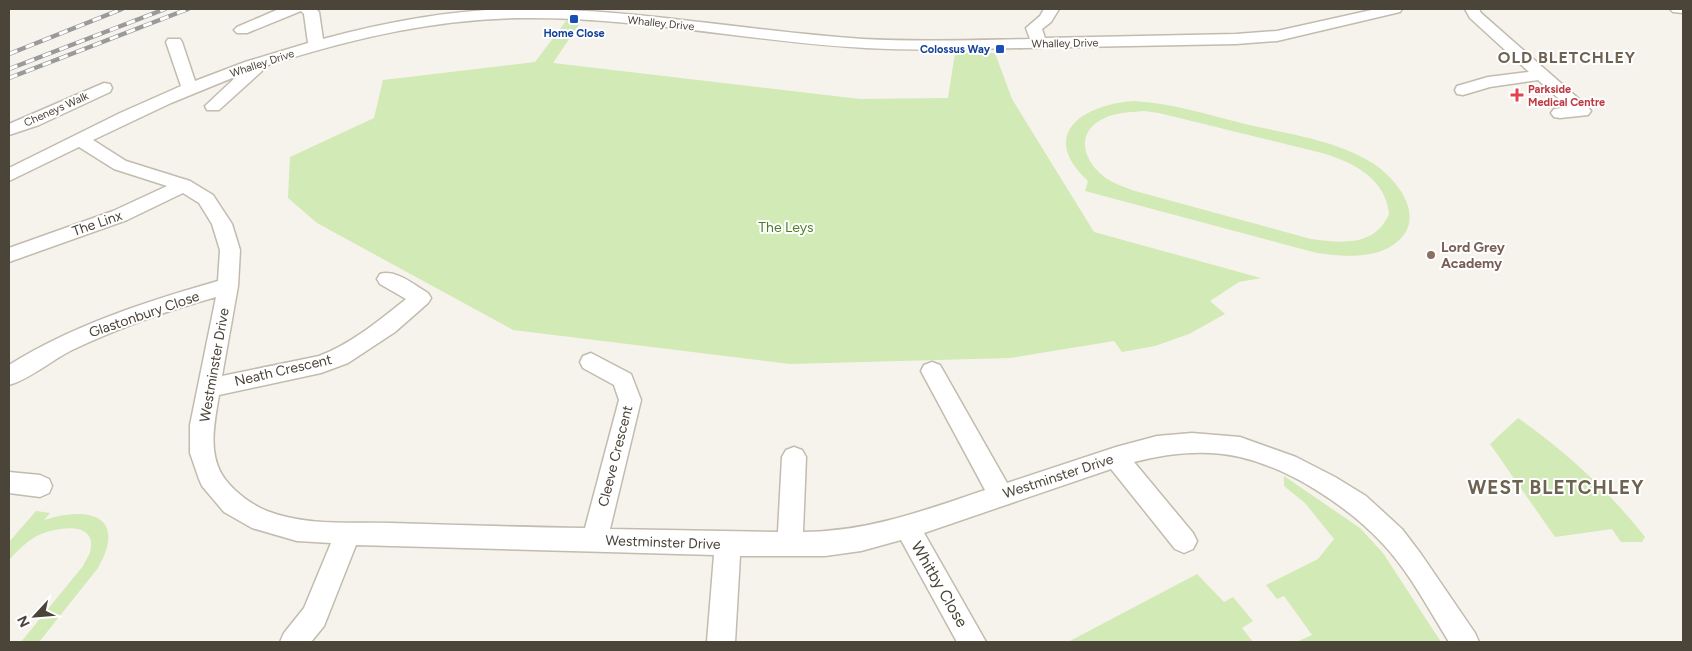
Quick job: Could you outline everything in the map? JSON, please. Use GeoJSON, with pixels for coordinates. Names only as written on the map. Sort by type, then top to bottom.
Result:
{"type":"FeatureCollection","features":[{"type":"Feature","properties":{"kind":"street"},"geometry":{"type":"LineString","coordinates":[[242,30],[295,9]]}},
{"type":"Feature","properties":{"kind":"street"},"geometry":{"type":"LineString","coordinates":[[307,9],[311,12],[316,46]]}},
{"type":"Feature","properties":{"kind":"street"},"geometry":{"type":"LineString","coordinates":[[1039,43],[1034,28],[1046,19],[1051,9]]}},
{"type":"Feature","properties":{"kind":"street"},"geometry":{"type":"LineString","coordinates":[[1281,23],[1342,9]]}},
{"type":"Feature","properties":{"kind":"street","name":"Whalley Drive"},"geometry":{"type":"LineString","coordinates":[[1113,30],[1190,35],[1277,36],[1395,9]]}},
{"type":"Feature","properties":{"kind":"street"},"geometry":{"type":"LineString","coordinates":[[1472,9],[1475,15],[1582,111],[1560,113]]}},
{"type":"Feature","properties":{"kind":"street"},"geometry":{"type":"LineString","coordinates":[[1678,9],[1683,9]]}},
{"type":"Feature","properties":{"kind":"street","name":"Whalley Drive"},"geometry":{"type":"LineString","coordinates":[[9,175],[196,86],[255,64],[376,31],[421,16],[474,17],[530,11],[860,45],[910,46],[1039,43],[1190,35],[1261,25]]}},
{"type":"Feature","properties":{"kind":"street"},"geometry":{"type":"LineString","coordinates":[[174,42],[187,83],[229,92]]}},
{"type":"Feature","properties":{"kind":"street"},"geometry":{"type":"LineString","coordinates":[[212,106],[255,70],[255,64]]}},
{"type":"Feature","properties":{"kind":"street"},"geometry":{"type":"LineString","coordinates":[[1462,90],[1488,82],[1541,75]]}},
{"type":"Feature","properties":{"kind":"street","name":"Cheneys Walk"},"geometry":{"type":"LineString","coordinates":[[9,130],[33,121],[103,87]]}},
{"type":"Feature","properties":{"kind":"street","name":"Westminster Drive"},"geometry":{"type":"LineString","coordinates":[[80,140],[120,165],[183,185],[206,199],[222,224],[230,250],[228,286],[202,425],[202,453],[211,479],[233,504],[261,520],[297,530],[348,533],[728,544],[825,544],[861,539],[906,527],[1116,457],[1157,446],[1215,444],[1240,448],[1288,464],[1326,484],[1357,504],[1393,537],[1412,562],[1465,642]]}},
{"type":"Feature","properties":{"kind":"street","name":"The Linx"},"geometry":{"type":"LineString","coordinates":[[9,255],[132,211],[159,200],[183,185]]}},
{"type":"Feature","properties":{"kind":"street","name":"Neath Crescent"},"geometry":{"type":"LineString","coordinates":[[208,388],[320,364],[340,356],[387,326],[420,298],[387,279]]}},
{"type":"Feature","properties":{"kind":"street","name":"Glastonbury Close"},"geometry":{"type":"LineString","coordinates":[[9,376],[52,350],[108,324],[162,304],[228,286]]}},
{"type":"Feature","properties":{"kind":"street","name":"Cleeve Crescent"},"geometry":{"type":"LineString","coordinates":[[591,362],[623,380],[630,400],[595,539]]}},
{"type":"Feature","properties":{"kind":"street"},"geometry":{"type":"LineString","coordinates":[[932,371],[1001,495]]}},
{"type":"Feature","properties":{"kind":"street"},"geometry":{"type":"LineString","coordinates":[[790,544],[794,457]]}},
{"type":"Feature","properties":{"kind":"street"},"geometry":{"type":"LineString","coordinates":[[1116,457],[1184,541]]}},
{"type":"Feature","properties":{"kind":"street"},"geometry":{"type":"LineString","coordinates":[[9,482],[40,486]]}},
{"type":"Feature","properties":{"kind":"street","name":"Whitby Close"},"geometry":{"type":"LineString","coordinates":[[906,527],[972,642]]}},
{"type":"Feature","properties":{"kind":"street"},"geometry":{"type":"LineString","coordinates":[[294,642],[314,617],[348,533]]}},
{"type":"Feature","properties":{"kind":"street"},"geometry":{"type":"LineString","coordinates":[[721,642],[728,544]]}},
{"type":"Feature","properties":{"kind":"green space","name":"The Leys"},"geometry":{"type":"Polygon","coordinates":[[[566,21],[580,23],[553,63],[860,99],[948,98],[955,53],[995,53],[1012,99],[1094,232],[1261,278],[1239,282],[1210,301],[1225,314],[1189,334],[1155,346],[1122,352],[1114,341],[1010,358],[790,364],[513,330],[317,223],[288,198],[290,157],[374,118],[383,80],[535,62],[566,21]]]}},
{"type":"Feature","properties":{"kind":"green space"},"geometry":{"type":"Polygon","coordinates":[[[1134,101],[1176,107],[1328,143],[1344,149],[1374,164],[1394,182],[1408,205],[1410,217],[1408,228],[1401,239],[1388,248],[1371,254],[1344,256],[1317,253],[1085,191],[1088,181],[1073,164],[1067,149],[1067,136],[1073,124],[1084,115],[1116,103],[1134,101]],[[1144,111],[1121,113],[1101,120],[1093,126],[1085,141],[1086,150],[1089,159],[1103,176],[1118,185],[1135,191],[1311,239],[1345,242],[1366,237],[1383,225],[1389,214],[1387,202],[1375,182],[1345,161],[1322,153],[1144,111]]]}},
{"type":"Feature","properties":{"kind":"green space"},"geometry":{"type":"Polygon","coordinates":[[[1518,418],[1553,444],[1617,504],[1645,537],[1642,542],[1621,542],[1612,529],[1555,537],[1490,444],[1518,418]]]}},
{"type":"Feature","properties":{"kind":"green space"},"geometry":{"type":"Polygon","coordinates":[[[1284,476],[1360,528],[1383,553],[1441,642],[1296,642],[1312,635],[1284,596],[1277,599],[1266,585],[1318,559],[1334,539],[1305,503],[1284,486],[1284,476]]]}},
{"type":"Feature","properties":{"kind":"green space"},"geometry":{"type":"Polygon","coordinates":[[[36,511],[50,513],[44,520],[75,514],[88,515],[99,519],[106,526],[108,536],[106,550],[98,568],[39,642],[21,642],[83,566],[90,552],[91,541],[87,534],[72,528],[52,531],[35,537],[21,547],[9,560],[9,542],[36,511]]]}},
{"type":"Feature","properties":{"kind":"green space"},"geometry":{"type":"Polygon","coordinates":[[[1197,574],[1224,602],[1233,597],[1253,621],[1242,628],[1253,642],[1068,642],[1197,574]]]}},
{"type":"Feature","properties":{"kind":"railway"},"geometry":{"type":"LineString","coordinates":[[9,54],[122,9]]}},
{"type":"Feature","properties":{"kind":"railway"},"geometry":{"type":"LineString","coordinates":[[9,69],[165,9]]}},
{"type":"Feature","properties":{"kind":"railway"},"geometry":{"type":"LineString","coordinates":[[9,78],[188,9]]}},
{"type":"Feature","properties":{"kind":"place","name":"Home Close"},"geometry":{"type":"Point","coordinates":[574,19]}},
{"type":"Feature","properties":{"kind":"place","name":"Colossus Way"},"geometry":{"type":"Point","coordinates":[1000,49]}},
{"type":"Feature","properties":{"kind":"place","name":"Parkside Medical Centre"},"geometry":{"type":"Point","coordinates":[1517,95]}},
{"type":"Feature","properties":{"kind":"place","name":"Lord Grey Academy"},"geometry":{"type":"Point","coordinates":[1431,255]}},
{"type":"Feature","properties":{"kind":"district","name":"OLD BLETCHLEY"},"geometry":{"type":"Point","coordinates":[1567,57]}},
{"type":"Feature","properties":{"kind":"district","name":"WEST BLETCHLEY"},"geometry":{"type":"Point","coordinates":[1556,487]}}]}
